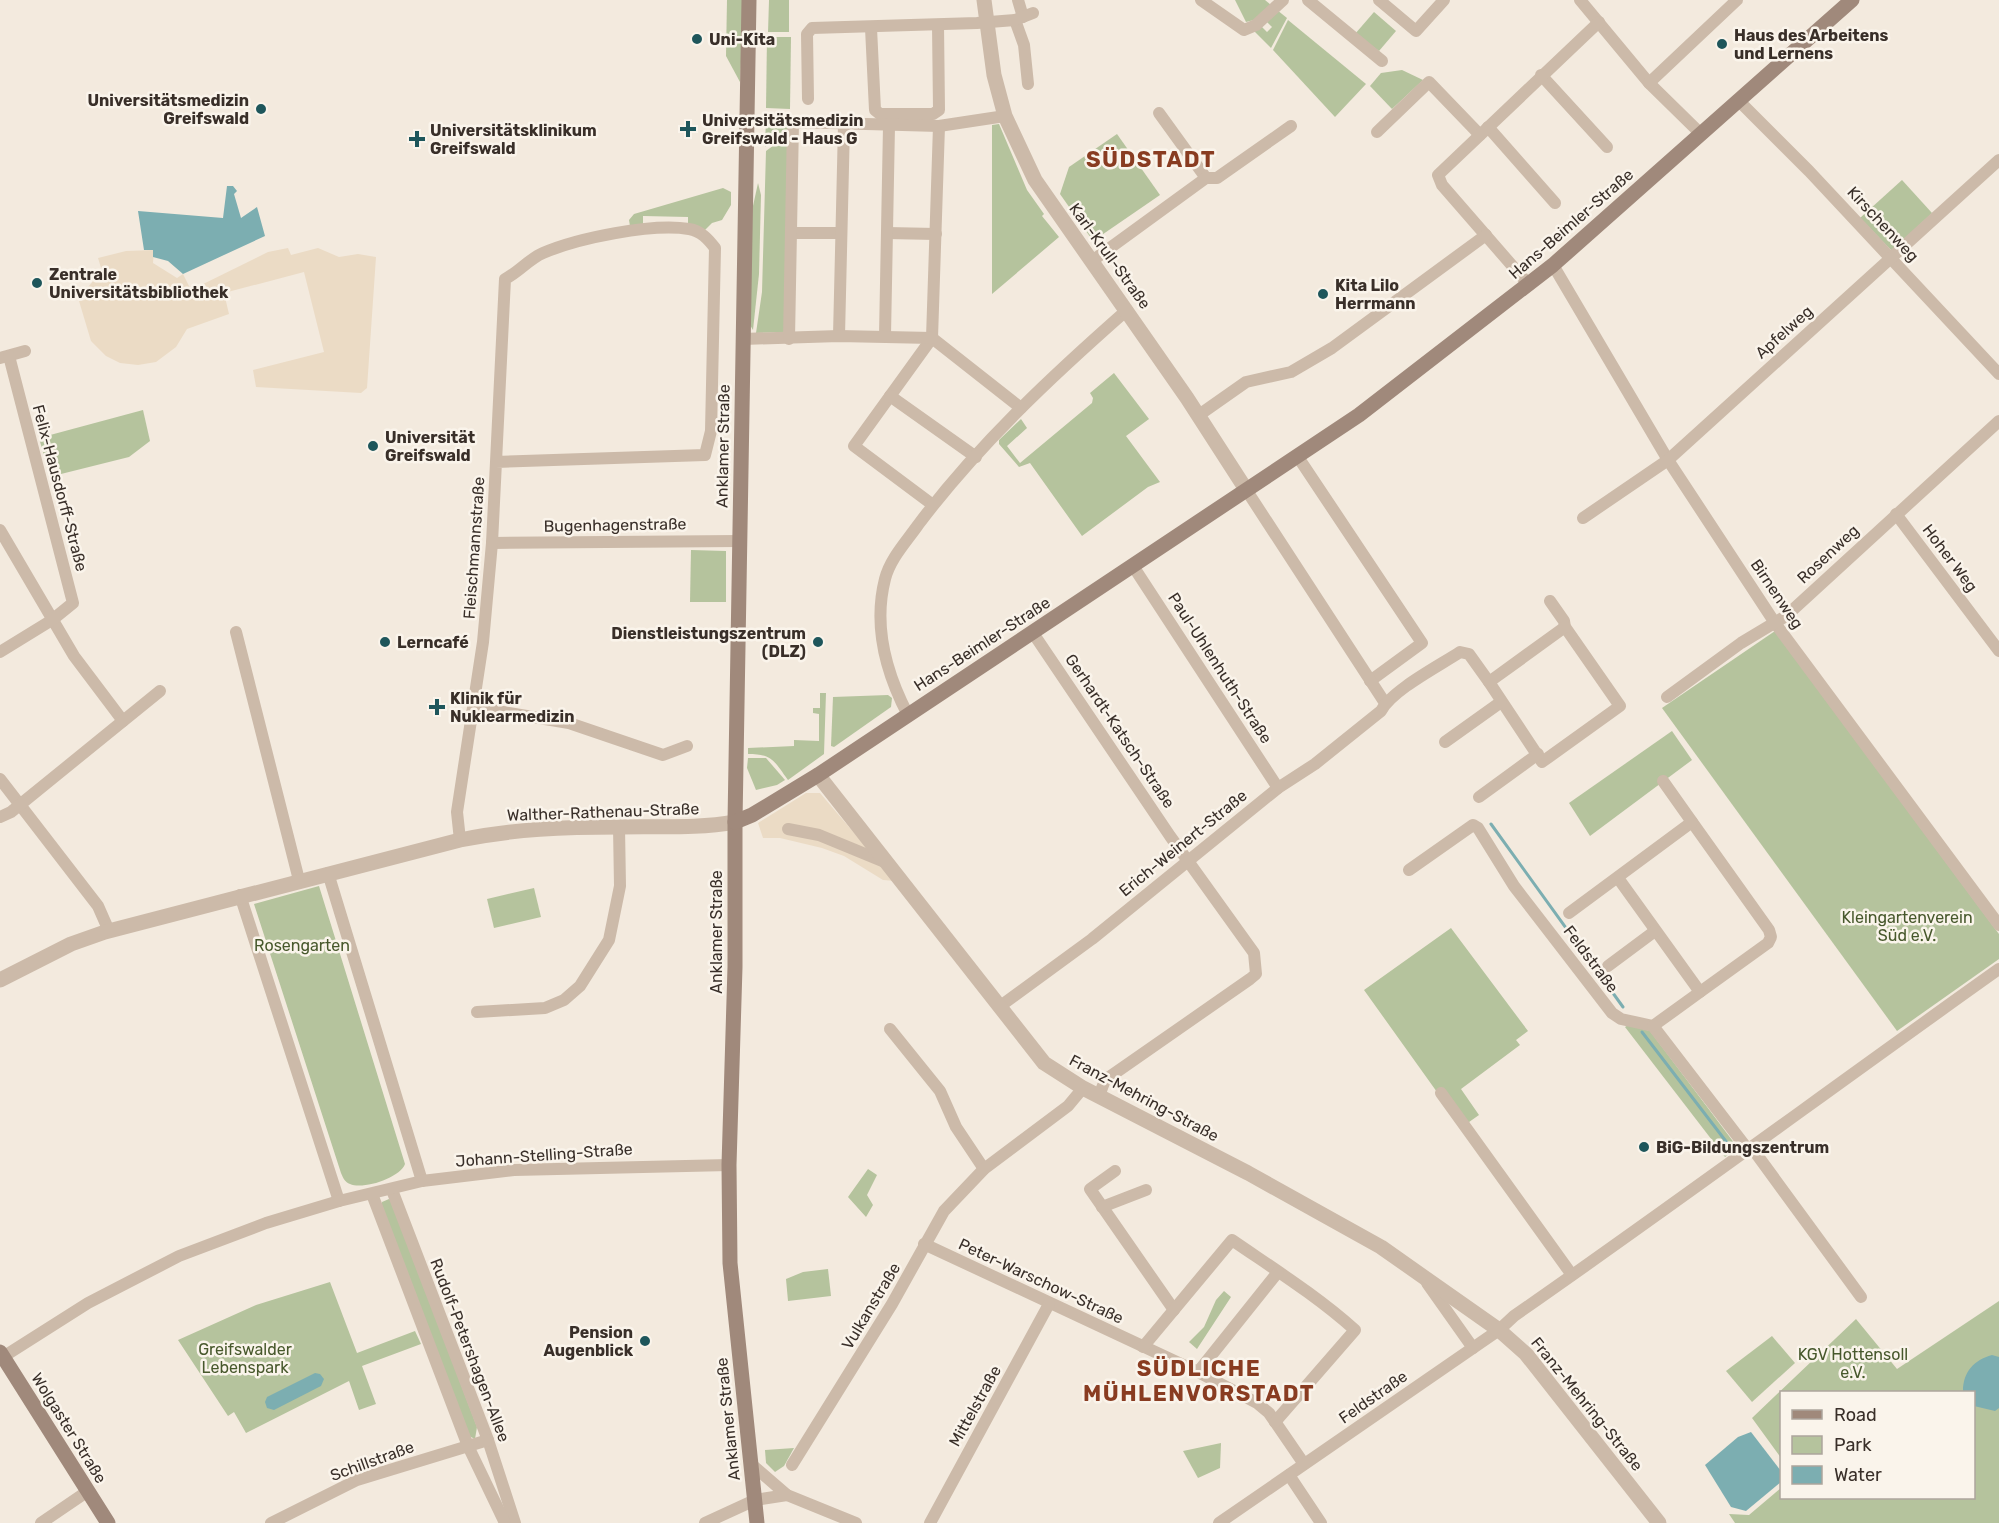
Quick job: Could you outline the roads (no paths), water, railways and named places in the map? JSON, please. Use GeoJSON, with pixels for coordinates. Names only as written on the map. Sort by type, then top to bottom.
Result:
{"type":"FeatureCollection","features":[{"type":"Feature","properties":{"kind":"main road","name":"Anklamer Straße"},"geometry":{"type":"LineString","coordinates":[[749,0],[739,541],[735,967],[729,1165],[730,1263],[758,1523]]}},
{"type":"Feature","properties":{"kind":"main road","name":"Hans-Beimler-Straße"},"geometry":{"type":"LineString","coordinates":[[735,822],[752,815],[818,775],[1359,415],[1553,265],[1852,0]]}},
{"type":"Feature","properties":{"kind":"main road","name":"Wolgaster Straße"},"geometry":{"type":"LineString","coordinates":[[2,1355],[108,1523]]}},
{"type":"Feature","properties":{"kind":"street","name":"Karl-Krull-Straße"},"geometry":{"type":"LineString","coordinates":[[984,0],[985,22],[994,75],[1005,117],[1035,180],[1199,415],[1247,491]]}},
{"type":"Feature","properties":{"kind":"street"},"geometry":{"type":"LineString","coordinates":[[1018,0],[1024,17],[1028,84]]}},
{"type":"Feature","properties":{"kind":"street"},"geometry":{"type":"LineString","coordinates":[[1201,0],[1244,30],[1256,25],[1283,0]]}},
{"type":"Feature","properties":{"kind":"street"},"geometry":{"type":"LineString","coordinates":[[1308,0],[1382,61]]}},
{"type":"Feature","properties":{"kind":"street"},"geometry":{"type":"LineString","coordinates":[[1379,0],[1416,30],[1444,0]]}},
{"type":"Feature","properties":{"kind":"street"},"geometry":{"type":"LineString","coordinates":[[1580,0],[1648,83],[1701,134]]}},
{"type":"Feature","properties":{"kind":"street"},"geometry":{"type":"LineString","coordinates":[[1648,83],[1737,0]]}},
{"type":"Feature","properties":{"kind":"street"},"geometry":{"type":"LineString","coordinates":[[808,99],[807,34],[812,28],[938,25],[1024,17]]}},
{"type":"Feature","properties":{"kind":"street"},"geometry":{"type":"LineString","coordinates":[[1529,285],[1442,185],[1438,175],[1599,22]]}},
{"type":"Feature","properties":{"kind":"street"},"geometry":{"type":"LineString","coordinates":[[871,28],[875,110],[880,114],[933,114],[939,110],[938,25]]}},
{"type":"Feature","properties":{"kind":"street"},"geometry":{"type":"LineString","coordinates":[[1541,75],[1606,147]]}},
{"type":"Feature","properties":{"kind":"street"},"geometry":{"type":"LineString","coordinates":[[1377,132],[1428,82],[1484,131],[1555,203]]}},
{"type":"Feature","properties":{"kind":"street","name":"Kirschenweg"},"geometry":{"type":"LineString","coordinates":[[1739,101],[1890,256],[1999,374]]}},
{"type":"Feature","properties":{"kind":"street"},"geometry":{"type":"LineString","coordinates":[[1159,113],[1206,178]]}},
{"type":"Feature","properties":{"kind":"street"},"geometry":{"type":"LineString","coordinates":[[789,339],[794,122],[939,126],[1005,117]]}},
{"type":"Feature","properties":{"kind":"street"},"geometry":{"type":"LineString","coordinates":[[839,336],[844,125]]}},
{"type":"Feature","properties":{"kind":"street"},"geometry":{"type":"LineString","coordinates":[[885,336],[889,126]]}},
{"type":"Feature","properties":{"kind":"street"},"geometry":{"type":"LineString","coordinates":[[933,505],[854,446],[932,338],[939,126]]}},
{"type":"Feature","properties":{"kind":"street"},"geometry":{"type":"LineString","coordinates":[[1092,261],[1206,178],[1217,178],[1291,126]]}},
{"type":"Feature","properties":{"kind":"street","name":"Apfelweg"},"geometry":{"type":"LineString","coordinates":[[1582,518],[1668,459],[1890,256],[1999,160]]}},
{"type":"Feature","properties":{"kind":"street","name":"Anklamer Straße"},"geometry":{"type":"LineString","coordinates":[[603,457],[705,455],[711,431],[715,248],[705,236],[690,229],[641,230]]}},
{"type":"Feature","properties":{"kind":"street","name":"Fleischmannstraße"},"geometry":{"type":"LineString","coordinates":[[460,840],[458,812],[483,642],[492,543],[505,279],[518,273],[542,253],[628,231],[641,230]]}},
{"type":"Feature","properties":{"kind":"street"},"geometry":{"type":"LineString","coordinates":[[792,233],[841,233]]}},
{"type":"Feature","properties":{"kind":"street"},"geometry":{"type":"LineString","coordinates":[[887,233],[936,234]]}},
{"type":"Feature","properties":{"kind":"street"},"geometry":{"type":"LineString","coordinates":[[1199,415],[1246,382],[1291,372],[1332,348],[1486,235]]}},
{"type":"Feature","properties":{"kind":"street","name":"Birnenweg"},"geometry":{"type":"LineString","coordinates":[[1553,265],[1668,459],[1775,622],[1999,925]]}},
{"type":"Feature","properties":{"kind":"street"},"geometry":{"type":"LineString","coordinates":[[908,715],[888,673],[884,653],[882,595],[885,577],[894,557],[933,505],[1021,408],[1127,310]]}},
{"type":"Feature","properties":{"kind":"street"},"geometry":{"type":"LineString","coordinates":[[743,339],[839,336],[932,338],[1021,408]]}},
{"type":"Feature","properties":{"kind":"street","name":"Felix-Hausdorff-Straße"},"geometry":{"type":"LineString","coordinates":[[0,652],[52,620],[73,603],[4,357],[25,351]]}},
{"type":"Feature","properties":{"kind":"street"},"geometry":{"type":"LineString","coordinates":[[890,396],[975,457]]}},
{"type":"Feature","properties":{"kind":"street","name":"Rosenweg"},"geometry":{"type":"LineString","coordinates":[[1667,697],[1732,650],[1786,616],[1999,421]]}},
{"type":"Feature","properties":{"kind":"street","name":"Fleischmannstraße"},"geometry":{"type":"LineString","coordinates":[[496,462],[603,457]]}},
{"type":"Feature","properties":{"kind":"street"},"geometry":{"type":"LineString","coordinates":[[1298,457],[1422,643],[1371,681]]}},
{"type":"Feature","properties":{"kind":"street"},"geometry":{"type":"LineString","coordinates":[[1247,491],[1385,703]]}},
{"type":"Feature","properties":{"kind":"street","name":"Hoher Weg"},"geometry":{"type":"LineString","coordinates":[[1896,514],[1999,651]]}},
{"type":"Feature","properties":{"kind":"street"},"geometry":{"type":"LineString","coordinates":[[0,530],[52,620],[89,678],[123,721]]}},
{"type":"Feature","properties":{"kind":"street","name":"Bugenhagenstraße"},"geometry":{"type":"LineString","coordinates":[[492,543],[739,541]]}},
{"type":"Feature","properties":{"kind":"street","name":"Paul-Uhlenhuth-Straße"},"geometry":{"type":"LineString","coordinates":[[1133,566],[1278,788]]}},
{"type":"Feature","properties":{"kind":"street"},"geometry":{"type":"LineString","coordinates":[[1479,797],[1538,754],[1542,762],[1620,706],[1565,627],[1564,621],[1550,601]]}},
{"type":"Feature","properties":{"kind":"street"},"geometry":{"type":"LineString","coordinates":[[1489,682],[1565,627]]}},
{"type":"Feature","properties":{"kind":"street"},"geometry":{"type":"LineString","coordinates":[[236,632],[299,880]]}},
{"type":"Feature","properties":{"kind":"street","name":"Gerhardt-Katsch-Straße"},"geometry":{"type":"LineString","coordinates":[[1033,633],[1188,861],[1254,953],[1256,974],[1234,993],[1105,1080],[1099,1096]]}},
{"type":"Feature","properties":{"kind":"street","name":"Erich-Weinert-Straße"},"geometry":{"type":"LineString","coordinates":[[999,1007],[1092,939],[1278,788],[1323,758],[1381,711],[1385,703],[1460,652],[1469,654],[1538,754]]}},
{"type":"Feature","properties":{"kind":"street"},"geometry":{"type":"LineString","coordinates":[[0,817],[18,806],[160,691]]}},
{"type":"Feature","properties":{"kind":"street"},"geometry":{"type":"LineString","coordinates":[[1445,742],[1501,702]]}},
{"type":"Feature","properties":{"kind":"street"},"geometry":{"type":"LineString","coordinates":[[473,707],[569,723],[663,755],[687,746]]}},
{"type":"Feature","properties":{"kind":"street","name":"Franz-Mehring-Straße"},"geometry":{"type":"LineString","coordinates":[[818,775],[1044,1063],[1083,1088],[1248,1173],[1381,1247],[1499,1330],[1526,1354],[1659,1523]]}},
{"type":"Feature","properties":{"kind":"street"},"geometry":{"type":"LineString","coordinates":[[0,779],[18,806],[98,906],[109,931]]}},
{"type":"Feature","properties":{"kind":"street"},"geometry":{"type":"LineString","coordinates":[[1663,781],[1769,930],[1771,937],[1768,943],[1653,1026],[1861,1297]]}},
{"type":"Feature","properties":{"kind":"street","name":"Walther-Rathenau-Straße"},"geometry":{"type":"LineString","coordinates":[[0,980],[71,944],[109,931],[240,895],[460,840],[522,831],[705,826],[735,822]]}},
{"type":"Feature","properties":{"kind":"street"},"geometry":{"type":"LineString","coordinates":[[1569,914],[1692,822]]}},
{"type":"Feature","properties":{"kind":"street","name":"Feldstraße"},"geometry":{"type":"LineString","coordinates":[[1409,870],[1473,825],[1478,828],[1514,886],[1612,1013],[1621,1019],[1653,1026]]}},
{"type":"Feature","properties":{"kind":"street"},"geometry":{"type":"LineString","coordinates":[[477,1012],[544,1008],[564,1000],[580,986],[609,940],[620,886],[619,827]]}},
{"type":"Feature","properties":{"kind":"street"},"geometry":{"type":"LineString","coordinates":[[788,829],[819,835],[888,864]]}},
{"type":"Feature","properties":{"kind":"street"},"geometry":{"type":"LineString","coordinates":[[328,873],[422,1181]]}},
{"type":"Feature","properties":{"kind":"street"},"geometry":{"type":"LineString","coordinates":[[1618,878],[1700,992]]}},
{"type":"Feature","properties":{"kind":"street"},"geometry":{"type":"LineString","coordinates":[[240,895],[339,1201]]}},
{"type":"Feature","properties":{"kind":"street"},"geometry":{"type":"LineString","coordinates":[[1608,966],[1655,932]]}},
{"type":"Feature","properties":{"kind":"street","name":"Feldstraße"},"geometry":{"type":"LineString","coordinates":[[1219,1523],[1499,1330],[1514,1316],[1750,1150],[1909,1031],[1999,969]]}},
{"type":"Feature","properties":{"kind":"street"},"geometry":{"type":"LineString","coordinates":[[890,1029],[940,1091],[956,1127],[984,1169]]}},
{"type":"Feature","properties":{"kind":"street","name":"Vulkanstraße"},"geometry":{"type":"LineString","coordinates":[[792,1465],[892,1304],[944,1211],[984,1169],[1068,1106],[1083,1088]]}},
{"type":"Feature","properties":{"kind":"street"},"geometry":{"type":"LineString","coordinates":[[1441,1093],[1572,1275]]}},
{"type":"Feature","properties":{"kind":"street","name":"Johann-Stelling-Straße"},"geometry":{"type":"LineString","coordinates":[[2,1355],[88,1303],[179,1256],[266,1223],[339,1201],[422,1181],[514,1170],[729,1165]]}},
{"type":"Feature","properties":{"kind":"street"},"geometry":{"type":"LineString","coordinates":[[1115,1171],[1090,1189],[1174,1310]]}},
{"type":"Feature","properties":{"kind":"street","name":"Rudolf-Petershagen-Allee"},"geometry":{"type":"LineString","coordinates":[[392,1190],[488,1440],[514,1523]]}},
{"type":"Feature","properties":{"kind":"street"},"geometry":{"type":"LineString","coordinates":[[1102,1207],[1146,1190]]}},
{"type":"Feature","properties":{"kind":"street"},"geometry":{"type":"LineString","coordinates":[[372,1194],[468,1446],[505,1523]]}},
{"type":"Feature","properties":{"kind":"street"},"geometry":{"type":"LineString","coordinates":[[1143,1347],[1232,1240],[1278,1272],[1293,1279],[1355,1330],[1275,1422]]}},
{"type":"Feature","properties":{"kind":"street","name":"Peter-Warschow-Straße"},"geometry":{"type":"LineString","coordinates":[[924,1244],[1198,1372],[1263,1407],[1304,1464]]}},
{"type":"Feature","properties":{"kind":"street"},"geometry":{"type":"LineString","coordinates":[[1198,1372],[1278,1272]]}},
{"type":"Feature","properties":{"kind":"street","name":"Franz-Mehring-Straße"},"geometry":{"type":"LineString","coordinates":[[1421,1275],[1473,1348]]}},
{"type":"Feature","properties":{"kind":"street","name":"Mittelstraße"},"geometry":{"type":"LineString","coordinates":[[930,1523],[1049,1304]]}},
{"type":"Feature","properties":{"kind":"street","name":"Schillstraße"},"geometry":{"type":"LineString","coordinates":[[271,1523],[357,1480],[488,1440]]}},
{"type":"Feature","properties":{"kind":"street"},"geometry":{"type":"LineString","coordinates":[[750,1463],[787,1495],[856,1523]]}},
{"type":"Feature","properties":{"kind":"street"},"geometry":{"type":"LineString","coordinates":[[1289,1475],[1321,1523]]}},
{"type":"Feature","properties":{"kind":"street"},"geometry":{"type":"LineString","coordinates":[[41,1523],[88,1491]]}},
{"type":"Feature","properties":{"kind":"street"},"geometry":{"type":"LineString","coordinates":[[705,1523],[755,1500],[787,1495]]}},
{"type":"Feature","properties":{"kind":"water"},"geometry":{"type":"Polygon","coordinates":[[[227,186],[233,186],[237,191],[234,194],[241,218],[257,207],[265,236],[183,274],[168,261],[153,257],[153,250],[144,250],[138,211],[223,218],[227,186]]]}},
{"type":"Feature","properties":{"kind":"water"},"geometry":{"type":"Polygon","coordinates":[[[1992,1355],[1999,1357],[1999,1408],[1995,1411],[1975,1406],[1975,1391],[1963,1391],[1967,1373],[1980,1360],[1992,1355]]]}},
{"type":"Feature","properties":{"kind":"water"},"geometry":{"type":"Polygon","coordinates":[[[315,1373],[320,1374],[324,1379],[321,1386],[274,1410],[267,1408],[265,1402],[267,1397],[315,1373]]]}},
{"type":"Feature","properties":{"kind":"water"},"geometry":{"type":"Polygon","coordinates":[[[1751,1432],[1780,1470],[1780,1483],[1746,1511],[1731,1507],[1705,1465],[1738,1437],[1751,1432]]]}},
{"type":"Feature","properties":{"kind":"waterway"},"geometry":{"type":"LineString","coordinates":[[1491,824],[1623,1007]]}},
{"type":"Feature","properties":{"kind":"waterway"},"geometry":{"type":"LineString","coordinates":[[1642,1032],[1728,1144]]}},
{"type":"Feature","properties":{"kind":"place","name":"Uni-Kita"},"geometry":{"type":"Point","coordinates":[697,39]}},
{"type":"Feature","properties":{"kind":"place","name":"Haus des Arbeitens und Lernens"},"geometry":{"type":"Point","coordinates":[1722,44]}},
{"type":"Feature","properties":{"kind":"place","name":"Universitätsmedizin Greifswald"},"geometry":{"type":"Point","coordinates":[261,109]}},
{"type":"Feature","properties":{"kind":"place","name":"Universitätsmedizin Greifswald - Haus G"},"geometry":{"type":"Point","coordinates":[688,129]}},
{"type":"Feature","properties":{"kind":"place","name":"Universitätsklinikum Greifswald"},"geometry":{"type":"Point","coordinates":[417,139]}},
{"type":"Feature","properties":{"kind":"place","name":"Zentrale Universitätsbibliothek"},"geometry":{"type":"Point","coordinates":[37,283]}},
{"type":"Feature","properties":{"kind":"place","name":"Kita Lilo Herrmann"},"geometry":{"type":"Point","coordinates":[1323,294]}},
{"type":"Feature","properties":{"kind":"place","name":"Universität Greifswald"},"geometry":{"type":"Point","coordinates":[373,446]}},
{"type":"Feature","properties":{"kind":"place","name":"Lerncafé"},"geometry":{"type":"Point","coordinates":[385,642]}},
{"type":"Feature","properties":{"kind":"place","name":"Dienstleistungszentrum (DLZ)"},"geometry":{"type":"Point","coordinates":[818,642]}},
{"type":"Feature","properties":{"kind":"place","name":"Klinik für Nuklearmedizin"},"geometry":{"type":"Point","coordinates":[437,707]}},
{"type":"Feature","properties":{"kind":"place","name":"BiG-Bildungszentrum"},"geometry":{"type":"Point","coordinates":[1644,1147]}},
{"type":"Feature","properties":{"kind":"place","name":"Pension Augenblick"},"geometry":{"type":"Point","coordinates":[645,1341]}},
{"type":"Feature","properties":{"kind":"district","name":"SÜDSTADT"},"geometry":{"type":"Point","coordinates":[1151,159]}},
{"type":"Feature","properties":{"kind":"district","name":"SÜDLICHE MÜHLENVORSTADT"},"geometry":{"type":"Point","coordinates":[1199,1380]}},
{"type":"Feature","properties":{"kind":"park label","name":"Kleingartenverein Süd e.V."},"geometry":{"type":"Point","coordinates":[1907,926]}},
{"type":"Feature","properties":{"kind":"park label","name":"Rosengarten"},"geometry":{"type":"Point","coordinates":[302,945]}},
{"type":"Feature","properties":{"kind":"park label","name":"Greifswalder Lebenspark"},"geometry":{"type":"Point","coordinates":[245,1358]}},
{"type":"Feature","properties":{"kind":"park label","name":"KGV Hottensoll e.V."},"geometry":{"type":"Point","coordinates":[1853,1363]}}]}
